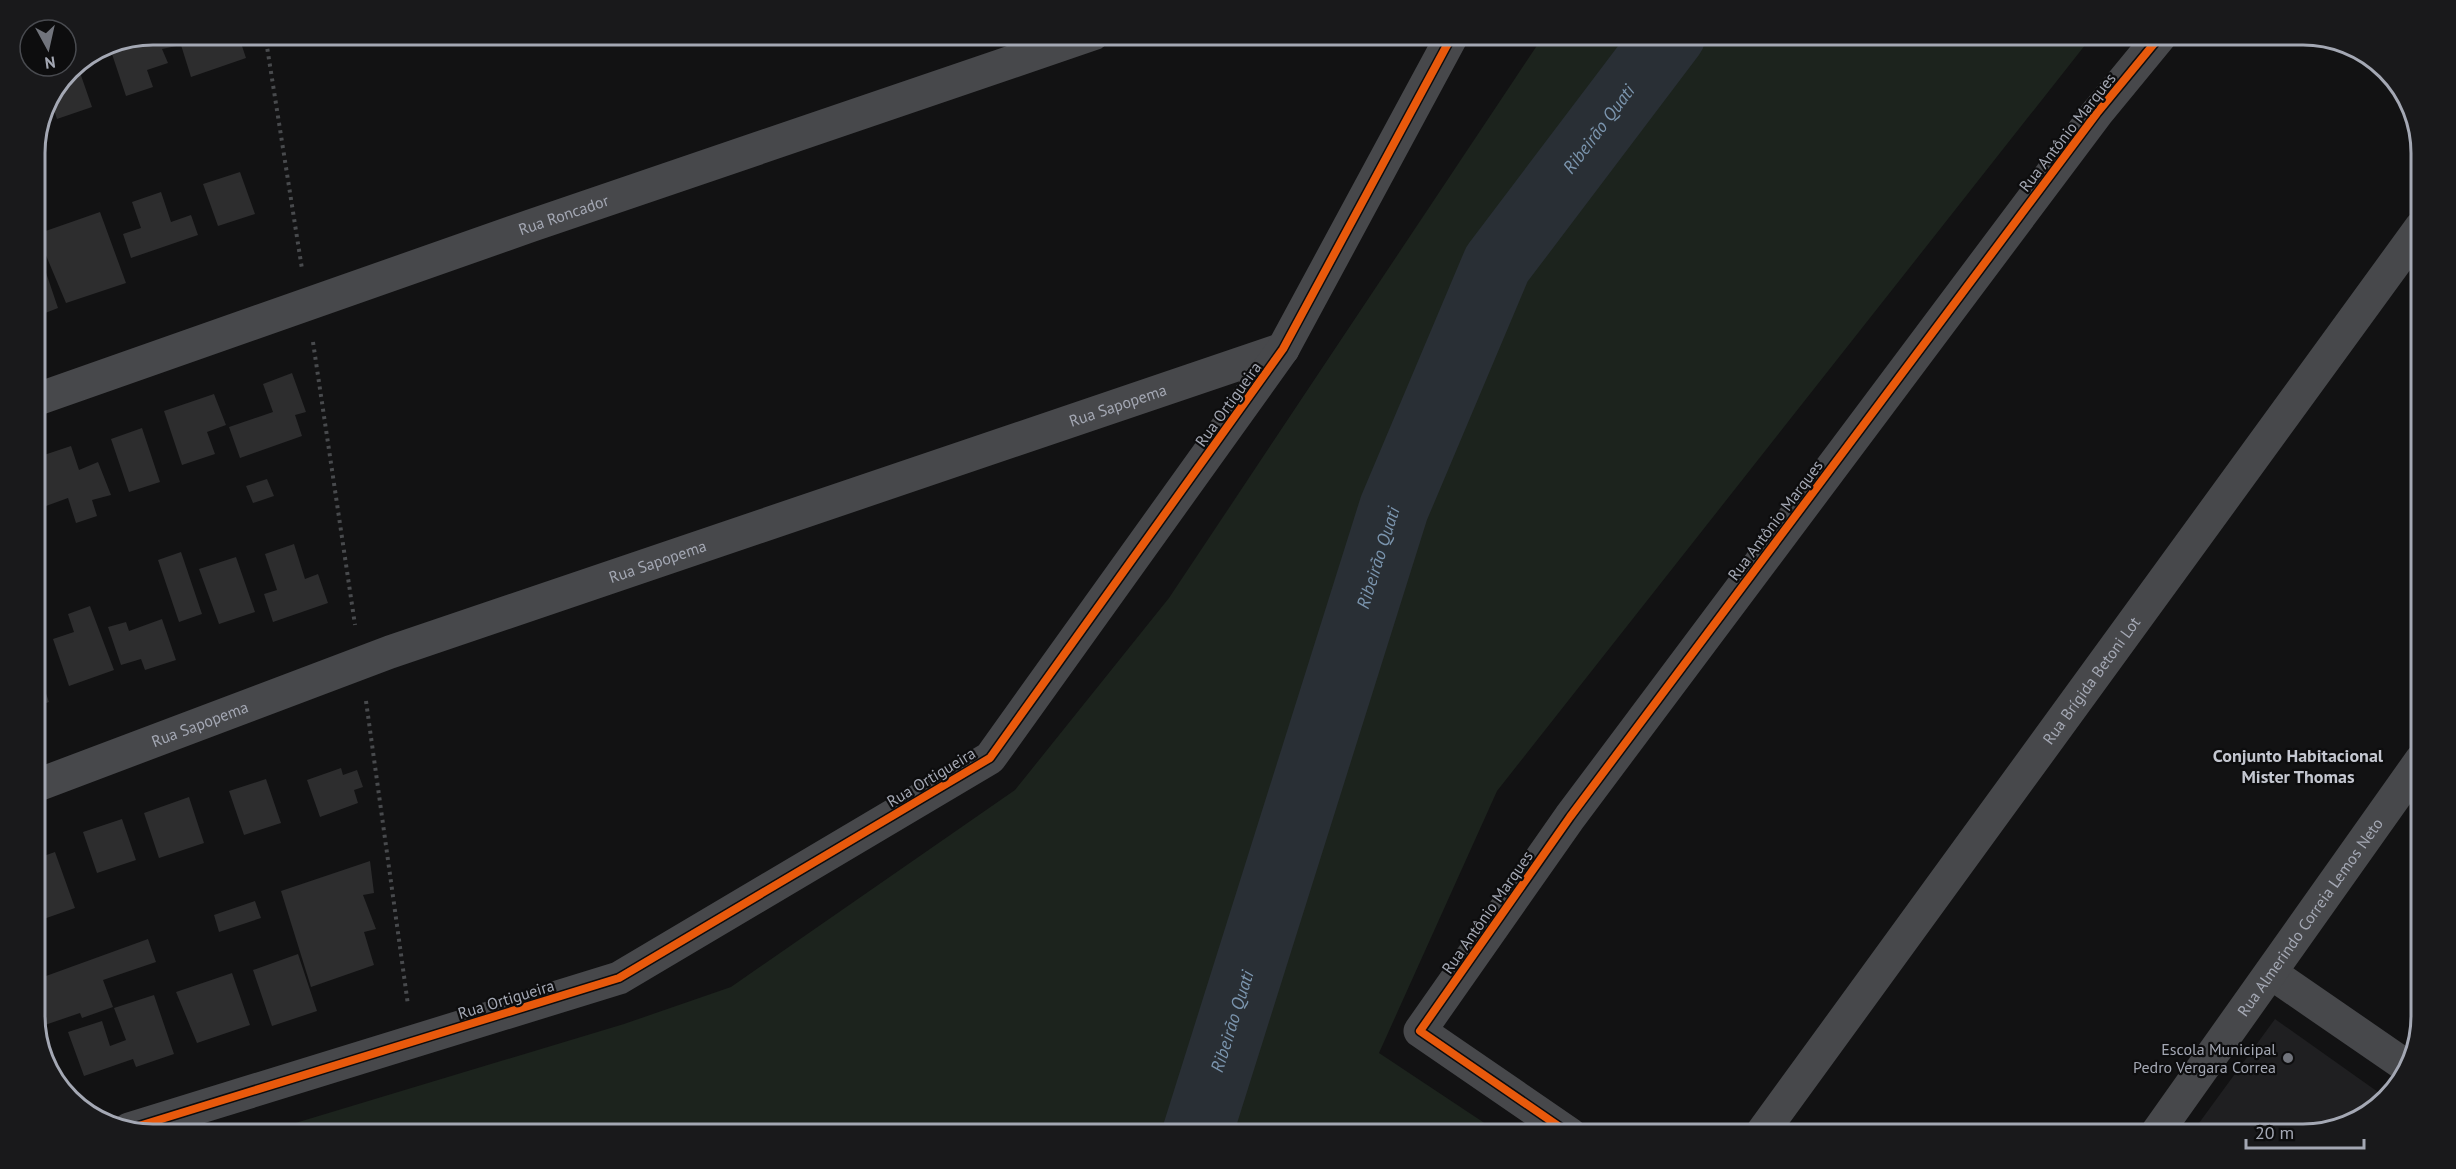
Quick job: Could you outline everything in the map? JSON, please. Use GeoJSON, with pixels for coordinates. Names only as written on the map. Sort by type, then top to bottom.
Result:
{"type":"FeatureCollection","features":[{"type":"Feature","properties":{"kind":"street","name":"Rua Roncador"},"geometry":{"type":"LineString","coordinates":[[45,397],[1061,45]]}},
{"type":"Feature","properties":{"kind":"street","name":"Rua Ortigueira"},"geometry":{"type":"LineString","coordinates":[[147,1124],[619,978],[990,758],[1283,349],[1447,45]]}},
{"type":"Feature","properties":{"kind":"street","name":"Rua Antônio Marques"},"geometry":{"type":"LineString","coordinates":[[1556,1124],[1420,1030],[1577,807],[2097,113],[2153,45]]}},
{"type":"Feature","properties":{"kind":"street","name":"Rua Brígida Betoni Lot"},"geometry":{"type":"LineString","coordinates":[[1768,1124],[2411,241]]}},
{"type":"Feature","properties":{"kind":"street","name":"Rua Sapopema"},"geometry":{"type":"LineString","coordinates":[[45,782],[361,663],[1283,349]]}},
{"type":"Feature","properties":{"kind":"street","name":"Rua Almerindo Correia Lemos Neto"},"geometry":{"type":"LineString","coordinates":[[2163,1124],[2411,774]]}},
{"type":"Feature","properties":{"kind":"street"},"geometry":{"type":"LineString","coordinates":[[2271,973],[2401,1062]]}},
{"type":"Feature","properties":{"kind":"path"},"geometry":{"type":"LineString","coordinates":[[268,45],[361,663],[413,1042]]}},
{"type":"Feature","properties":{"kind":"shaded area"},"geometry":{"type":"Polygon","coordinates":[[[1537,45],[2085,45],[1497,791],[1379,1053],[1486,1124],[292,1124],[624,1024],[731,987],[1015,790],[1169,598],[1537,45]]]}},
{"type":"Feature","properties":{"kind":"shaded area","name":"Escola Municipal Pedro Vergara Correa"},"geometry":{"type":"Polygon","coordinates":[[[2275,1019],[2379,1092],[2351,1113],[2324,1122],[2198,1124],[2275,1019]]]}},
{"type":"Feature","properties":{"kind":"building"},"geometry":{"type":"Polygon","coordinates":[[[181,45],[162,49],[168,63],[147,70],[153,87],[126,96],[112,54],[139,46],[181,45]]]}},
{"type":"Feature","properties":{"kind":"building"},"geometry":{"type":"Polygon","coordinates":[[[181,45],[242,45],[246,58],[191,77],[181,45]]]}},
{"type":"Feature","properties":{"kind":"building"},"geometry":{"type":"Polygon","coordinates":[[[80,74],[92,107],[57,119],[54,110],[67,87],[80,74]]]}},
{"type":"Feature","properties":{"kind":"building"},"geometry":{"type":"Polygon","coordinates":[[[240,172],[255,214],[218,226],[203,184],[240,172]]]}},
{"type":"Feature","properties":{"kind":"building"},"geometry":{"type":"Polygon","coordinates":[[[161,192],[171,222],[191,215],[198,235],[131,258],[123,234],[141,228],[132,202],[161,192]]]}},
{"type":"Feature","properties":{"kind":"building"},"geometry":{"type":"Polygon","coordinates":[[[100,212],[126,283],[66,303],[45,253],[45,231],[100,212]]]}},
{"type":"Feature","properties":{"kind":"building"},"geometry":{"type":"Polygon","coordinates":[[[45,270],[58,308],[45,313],[45,270]]]}},
{"type":"Feature","properties":{"kind":"building"},"geometry":{"type":"Polygon","coordinates":[[[292,373],[306,412],[295,415],[302,436],[240,458],[229,427],[273,412],[263,384],[292,373]]]}},
{"type":"Feature","properties":{"kind":"building"},"geometry":{"type":"Polygon","coordinates":[[[214,394],[226,425],[207,432],[215,454],[182,465],[164,411],[214,394]]]}},
{"type":"Feature","properties":{"kind":"building"},"geometry":{"type":"Polygon","coordinates":[[[142,428],[160,482],[129,492],[111,439],[142,428]]]}},
{"type":"Feature","properties":{"kind":"building"},"geometry":{"type":"Polygon","coordinates":[[[71,446],[79,470],[98,462],[111,495],[92,500],[97,516],[76,523],[68,498],[45,506],[45,455],[71,446]]]}},
{"type":"Feature","properties":{"kind":"building"},"geometry":{"type":"Polygon","coordinates":[[[267,479],[274,496],[253,503],[246,486],[267,479]]]}},
{"type":"Feature","properties":{"kind":"building"},"geometry":{"type":"Polygon","coordinates":[[[294,544],[305,579],[318,574],[328,603],[273,622],[264,594],[277,590],[265,554],[294,544]]]}},
{"type":"Feature","properties":{"kind":"building"},"geometry":{"type":"Polygon","coordinates":[[[181,552],[202,614],[179,622],[158,560],[181,552]]]}},
{"type":"Feature","properties":{"kind":"building"},"geometry":{"type":"Polygon","coordinates":[[[236,557],[255,612],[219,624],[199,569],[236,557]]]}},
{"type":"Feature","properties":{"kind":"building"},"geometry":{"type":"Polygon","coordinates":[[[90,606],[114,670],[69,686],[53,639],[74,632],[68,614],[90,606]]]}},
{"type":"Feature","properties":{"kind":"building"},"geometry":{"type":"Polygon","coordinates":[[[162,619],[176,660],[145,670],[141,659],[121,665],[108,627],[126,622],[129,631],[162,619]]]}},
{"type":"Feature","properties":{"kind":"building"},"geometry":{"type":"Polygon","coordinates":[[[45,690],[49,702],[45,703],[45,690]]]}},
{"type":"Feature","properties":{"kind":"building"},"geometry":{"type":"Polygon","coordinates":[[[341,768],[343,775],[357,770],[363,787],[354,790],[358,803],[320,817],[307,780],[341,768]]]}},
{"type":"Feature","properties":{"kind":"building"},"geometry":{"type":"Polygon","coordinates":[[[266,779],[281,823],[244,835],[229,791],[266,779]]]}},
{"type":"Feature","properties":{"kind":"building"},"geometry":{"type":"Polygon","coordinates":[[[189,797],[204,843],[159,858],[144,813],[189,797]]]}},
{"type":"Feature","properties":{"kind":"building"},"geometry":{"type":"Polygon","coordinates":[[[122,819],[136,860],[97,873],[83,832],[122,819]]]}},
{"type":"Feature","properties":{"kind":"building"},"geometry":{"type":"Polygon","coordinates":[[[55,852],[75,908],[45,918],[45,856],[55,852]]]}},
{"type":"Feature","properties":{"kind":"building"},"geometry":{"type":"Polygon","coordinates":[[[370,861],[374,893],[363,895],[376,929],[364,932],[374,965],[311,987],[281,891],[370,861]]]}},
{"type":"Feature","properties":{"kind":"building"},"geometry":{"type":"Polygon","coordinates":[[[255,901],[261,918],[219,932],[214,915],[255,901]]]}},
{"type":"Feature","properties":{"kind":"building"},"geometry":{"type":"Polygon","coordinates":[[[148,939],[156,962],[103,980],[113,1007],[82,1018],[80,1013],[45,1025],[45,976],[148,939]]]}},
{"type":"Feature","properties":{"kind":"building"},"geometry":{"type":"Polygon","coordinates":[[[298,954],[317,1011],[272,1026],[253,970],[298,954]]]}},
{"type":"Feature","properties":{"kind":"building"},"geometry":{"type":"Polygon","coordinates":[[[232,973],[250,1025],[197,1043],[176,992],[232,973]]]}},
{"type":"Feature","properties":{"kind":"building"},"geometry":{"type":"Polygon","coordinates":[[[154,995],[174,1054],[136,1067],[133,1059],[84,1076],[68,1032],[102,1021],[110,1046],[126,1040],[114,1008],[154,995]]]}},
{"type":"Feature","properties":{"kind":"waterway","name":"Ribeirão Quati"},"geometry":{"type":"LineString","coordinates":[[1200,1124],[1394,508],[1497,264],[1663,45]]}},
{"type":"Feature","properties":{"kind":"cycle path"},"geometry":{"type":"LineString","coordinates":[[147,1124],[619,978],[990,758],[1283,349],[1447,45]]}},
{"type":"Feature","properties":{"kind":"cycle path"},"geometry":{"type":"LineString","coordinates":[[1555,1124],[1420,1031],[1570,817],[2097,113],[2153,45]]}},
{"type":"Feature","properties":{"kind":"place","name":"Escola Municipal Pedro Vergara Correa"},"geometry":{"type":"Point","coordinates":[2288,1058]}},
{"type":"Feature","properties":{"kind":"district","name":"Conjunto Habitacional Mister Thomas"},"geometry":{"type":"Point","coordinates":[2298,766]}}]}
